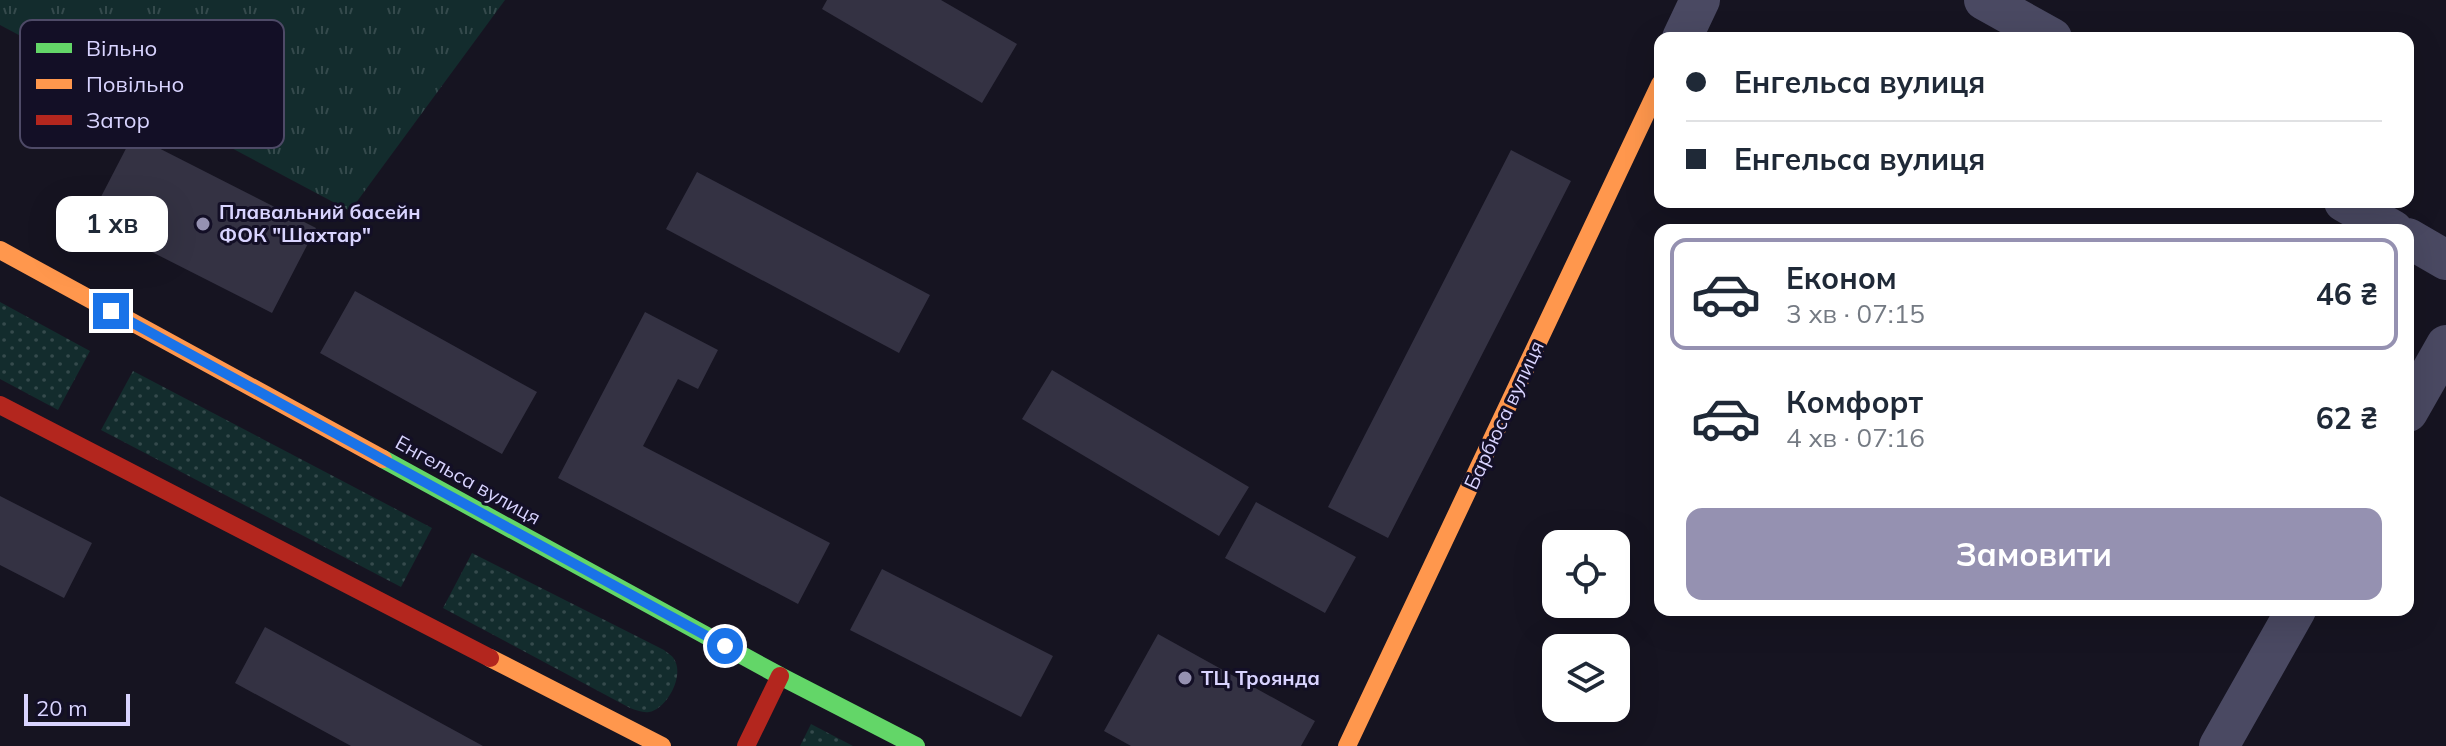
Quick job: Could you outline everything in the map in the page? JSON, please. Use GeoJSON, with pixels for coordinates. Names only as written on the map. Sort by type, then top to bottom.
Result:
{"type":"FeatureCollection","features":[{"type":"Feature","properties":{"kind":"street"},"geometry":{"type":"LineString","coordinates":[[1685,32],[1700,0]]}},
{"type":"Feature","properties":{"kind":"street"},"geometry":{"type":"LineString","coordinates":[[1984,0],[2041,32]]}},
{"type":"Feature","properties":{"kind":"street","name":"Барбюса вулиця"},"geometry":{"type":"LineString","coordinates":[[1347,746],[1654,97]]}},
{"type":"Feature","properties":{"kind":"street"},"geometry":{"type":"LineString","coordinates":[[2354,208],[2382,224]]}},
{"type":"Feature","properties":{"kind":"street"},"geometry":{"type":"LineString","coordinates":[[2414,241],[2446,260]]}},
{"type":"Feature","properties":{"kind":"street","name":"Енгельса вулиця"},"geometry":{"type":"LineString","coordinates":[[0,250],[780,676],[916,746]]}},
{"type":"Feature","properties":{"kind":"street"},"geometry":{"type":"LineString","coordinates":[[2414,401],[2446,345]]}},
{"type":"Feature","properties":{"kind":"street"},"geometry":{"type":"LineString","coordinates":[[0,405],[662,746]]}},
{"type":"Feature","properties":{"kind":"street"},"geometry":{"type":"LineString","coordinates":[[2219,746],[2293,616]]}},
{"type":"Feature","properties":{"kind":"street"},"geometry":{"type":"LineString","coordinates":[[746,746],[780,676]]}},
{"type":"Feature","properties":{"kind":"green space"},"geometry":{"type":"Polygon","coordinates":[[[0,0],[505,0],[350,211],[231,148],[284,148],[284,20],[20,20],[20,36],[0,25],[0,0]]]}},
{"type":"Feature","properties":{"kind":"green space"},"geometry":{"type":"Polygon","coordinates":[[[0,302],[90,351],[58,410],[0,379],[0,302]]]}},
{"type":"Feature","properties":{"kind":"green space"},"geometry":{"type":"Polygon","coordinates":[[[133,371],[432,528],[401,587],[101,430],[133,371]]]}},
{"type":"Feature","properties":{"kind":"green space"},"geometry":{"type":"Polygon","coordinates":[[[472,553],[664,650],[677,666],[676,682],[668,698],[656,710],[649,712],[630,708],[443,608],[472,553]]]}},
{"type":"Feature","properties":{"kind":"green space"},"geometry":{"type":"Polygon","coordinates":[[[811,724],[853,746],[800,746],[811,724]]]}},
{"type":"Feature","properties":{"kind":"building"},"geometry":{"type":"Polygon","coordinates":[[[827,0],[941,0],[1017,44],[982,103],[822,9],[827,0]]]}},
{"type":"Feature","properties":{"kind":"building","name":"Плавальний басейн ФОК \"Шахтар\""},"geometry":{"type":"Polygon","coordinates":[[[126,148],[159,148],[316,228],[272,313],[89,220],[126,148]]]}},
{"type":"Feature","properties":{"kind":"building"},"geometry":{"type":"Polygon","coordinates":[[[1511,150],[1571,181],[1388,538],[1328,507],[1511,150]]]}},
{"type":"Feature","properties":{"kind":"building"},"geometry":{"type":"Polygon","coordinates":[[[697,172],[930,295],[899,353],[666,229],[697,172]]]}},
{"type":"Feature","properties":{"kind":"building"},"geometry":{"type":"Polygon","coordinates":[[[355,291],[537,392],[502,454],[320,353],[355,291]]]}},
{"type":"Feature","properties":{"kind":"building"},"geometry":{"type":"Polygon","coordinates":[[[645,312],[718,350],[698,389],[678,379],[643,446],[830,543],[798,604],[558,478],[645,312]]]}},
{"type":"Feature","properties":{"kind":"building"},"geometry":{"type":"Polygon","coordinates":[[[1052,370],[1249,487],[1219,536],[1022,419],[1052,370]]]}},
{"type":"Feature","properties":{"kind":"building"},"geometry":{"type":"Polygon","coordinates":[[[0,496],[92,543],[64,598],[0,565],[0,496]]]}},
{"type":"Feature","properties":{"kind":"building"},"geometry":{"type":"Polygon","coordinates":[[[1256,502],[1356,557],[1325,613],[1225,558],[1256,502]]]}},
{"type":"Feature","properties":{"kind":"building"},"geometry":{"type":"Polygon","coordinates":[[[882,569],[1053,656],[1021,717],[850,630],[882,569]]]}},
{"type":"Feature","properties":{"kind":"building"},"geometry":{"type":"Polygon","coordinates":[[[265,627],[483,746],[351,746],[235,683],[265,627]]]}},
{"type":"Feature","properties":{"kind":"building","name":"ТЦ Троянда"},"geometry":{"type":"Polygon","coordinates":[[[1158,634],[1315,721],[1301,746],[1131,746],[1104,731],[1158,634]]]}},
{"type":"Feature","properties":{"kind":"traffic: fast"},"geometry":{"type":"LineString","coordinates":[[383,459],[780,676],[916,746]]}},
{"type":"Feature","properties":{"kind":"traffic: slow"},"geometry":{"type":"LineString","coordinates":[[1347,746],[1654,97]]}},
{"type":"Feature","properties":{"kind":"traffic: slow"},"geometry":{"type":"LineString","coordinates":[[0,250],[383,459]]}},
{"type":"Feature","properties":{"kind":"traffic: slow"},"geometry":{"type":"LineString","coordinates":[[490,658],[662,746]]}},
{"type":"Feature","properties":{"kind":"traffic: jam"},"geometry":{"type":"LineString","coordinates":[[0,405],[490,658]]}},
{"type":"Feature","properties":{"kind":"traffic: jam"},"geometry":{"type":"LineString","coordinates":[[746,746],[780,676]]}},
{"type":"Feature","properties":{"kind":"place","name":"Плавальний басейн ФОК \"Шахтар\""},"geometry":{"type":"Point","coordinates":[203,224]}},
{"type":"Feature","properties":{"kind":"place","name":"ТЦ Троянда"},"geometry":{"type":"Point","coordinates":[1185,678]}},
{"type":"Feature","properties":{"kind":"route"},"geometry":{"type":"LineString","coordinates":[[111,311],[725,646]]}}]}
